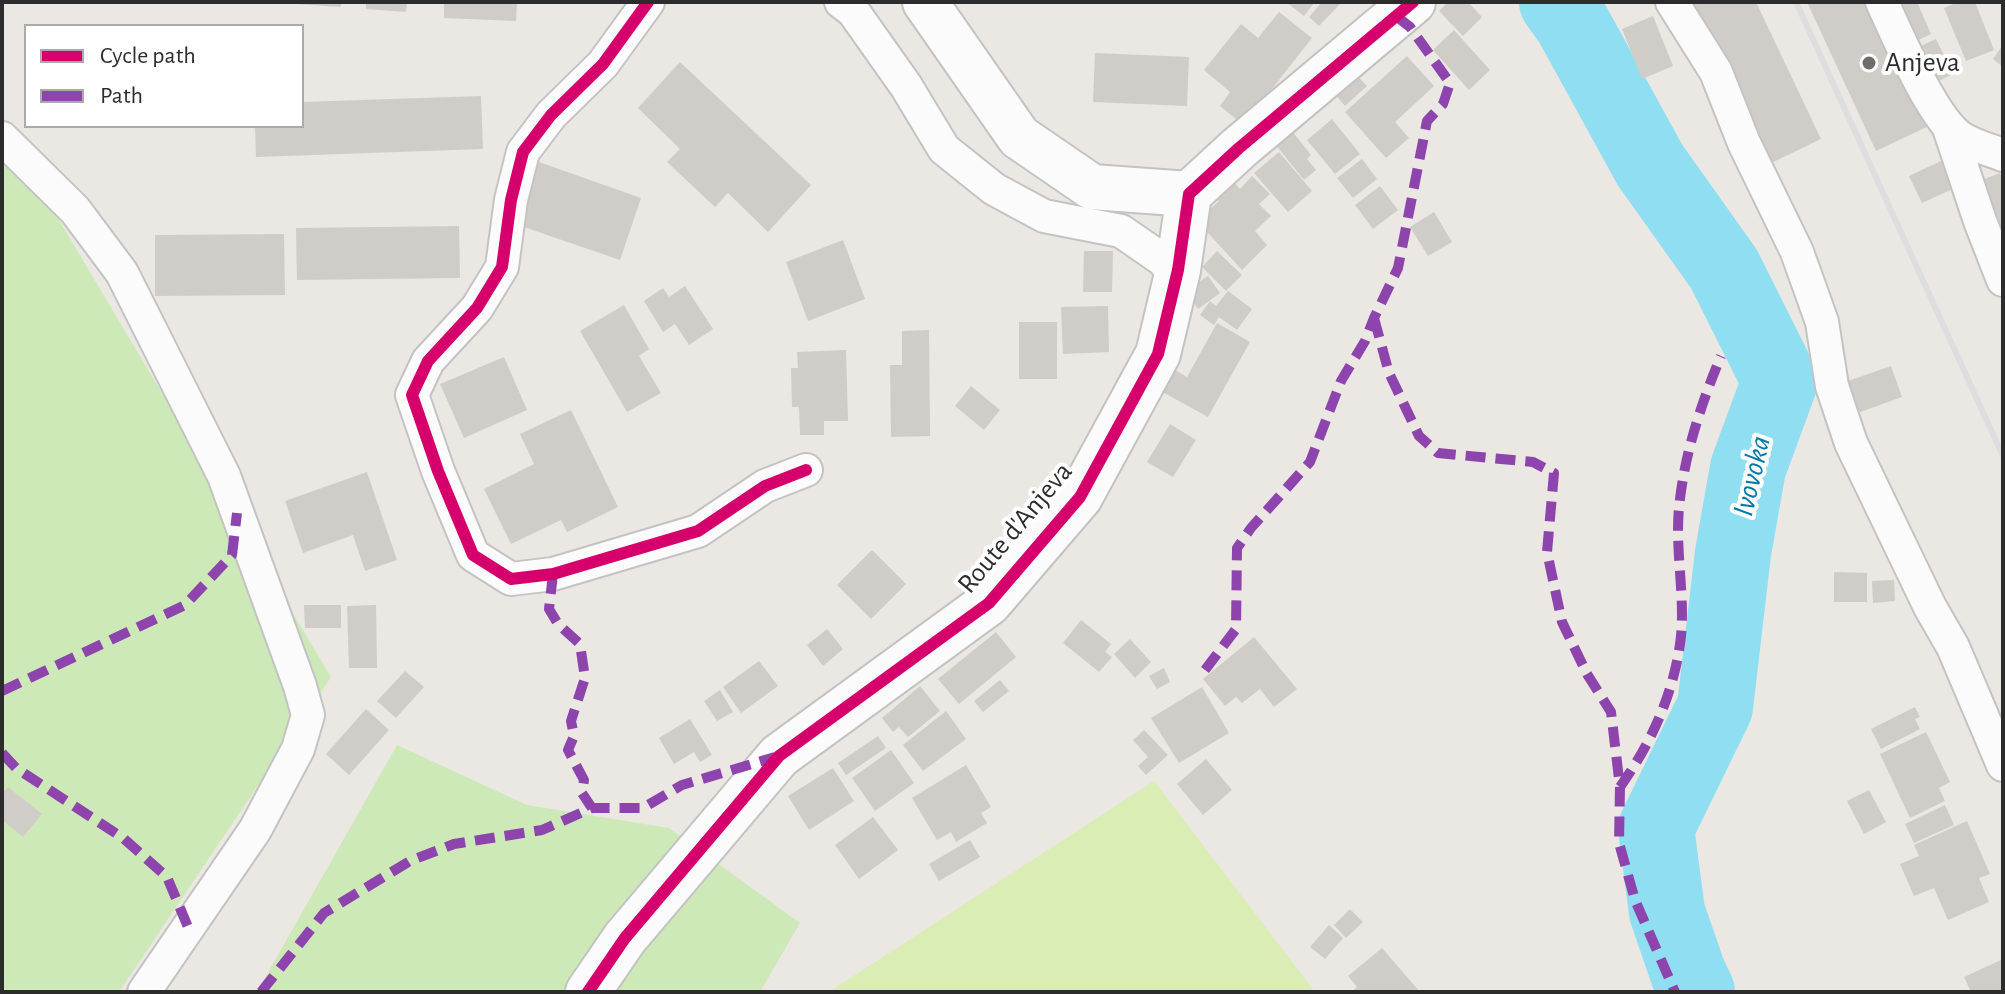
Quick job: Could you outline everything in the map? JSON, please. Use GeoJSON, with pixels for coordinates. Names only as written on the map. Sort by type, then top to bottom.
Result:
{"type":"FeatureCollection","features":[{"type":"Feature","properties":{"kind":"street"},"geometry":{"type":"LineString","coordinates":[[648,2],[603,64],[551,115],[523,152],[511,200],[502,267],[477,308],[428,361],[412,395],[438,471],[473,555],[511,579],[553,574],[698,531],[765,486],[806,470]]}},
{"type":"Feature","properties":{"kind":"street"},"geometry":{"type":"LineString","coordinates":[[841,2],[853,11],[906,86],[944,149],[994,189],[1044,216],[1121,231],[1163,260],[1176,277]]}},
{"type":"Feature","properties":{"kind":"street"},"geometry":{"type":"LineString","coordinates":[[925,2],[1019,137],[1092,187],[1189,194],[1413,2]]}},
{"type":"Feature","properties":{"kind":"street"},"geometry":{"type":"LineString","coordinates":[[1672,2],[1716,72],[1744,143],[1797,252],[1822,322],[1832,386],[1851,443],[1930,607],[1953,647],[2003,765]]}},
{"type":"Feature","properties":{"kind":"street"},"geometry":{"type":"LineString","coordinates":[[1882,2],[1915,73],[1949,128],[2003,280]]}},
{"type":"Feature","properties":{"kind":"street"},"geometry":{"type":"LineString","coordinates":[[1949,128],[1962,139],[2003,155]]}},
{"type":"Feature","properties":{"kind":"street"},"geometry":{"type":"LineString","coordinates":[[2,138],[75,210],[122,273],[224,476],[308,715],[298,749],[255,830],[144,992]]}},
{"type":"Feature","properties":{"kind":"street","name":"Route d'Anjeva"},"geometry":{"type":"LineString","coordinates":[[588,992],[625,938],[779,756],[989,603],[1080,497],[1158,354],[1176,277],[1189,194]]}},
{"type":"Feature","properties":{"kind":"green space"},"geometry":{"type":"Polygon","coordinates":[[[2,162],[53,210],[331,677],[119,992],[2,992],[2,162]]]}},
{"type":"Feature","properties":{"kind":"green space"},"geometry":{"type":"Polygon","coordinates":[[[397,745],[527,805],[669,828],[800,923],[760,992],[257,992],[397,745]]]}},
{"type":"Feature","properties":{"kind":"green space"},"geometry":{"type":"Polygon","coordinates":[[[1154,781],[1315,992],[829,992],[1154,781]]]}},
{"type":"Feature","properties":{"kind":"building"},"geometry":{"type":"Polygon","coordinates":[[[341,2],[341,7],[295,4],[341,2]]]}},
{"type":"Feature","properties":{"kind":"building"},"geometry":{"type":"Polygon","coordinates":[[[366,2],[407,2],[406,12],[366,9],[366,2]]]}},
{"type":"Feature","properties":{"kind":"building"},"geometry":{"type":"Polygon","coordinates":[[[444,2],[517,2],[516,21],[444,18],[444,2]]]}},
{"type":"Feature","properties":{"kind":"building"},"geometry":{"type":"Polygon","coordinates":[[[1286,2],[1315,2],[1304,16],[1286,2]]]}},
{"type":"Feature","properties":{"kind":"building"},"geometry":{"type":"Polygon","coordinates":[[[1322,2],[1340,4],[1319,26],[1309,17],[1322,2]]]}},
{"type":"Feature","properties":{"kind":"building"},"geometry":{"type":"Polygon","coordinates":[[[1448,2],[1468,2],[1482,17],[1463,36],[1439,11],[1448,2]]]}},
{"type":"Feature","properties":{"kind":"building"},"geometry":{"type":"Polygon","coordinates":[[[1690,2],[1756,2],[1821,139],[1767,165],[1690,2]]]}},
{"type":"Feature","properties":{"kind":"building","name":"Anjeva"},"geometry":{"type":"Polygon","coordinates":[[[1807,2],[1874,2],[1931,125],[1876,151],[1807,2]]]}},
{"type":"Feature","properties":{"kind":"building"},"geometry":{"type":"Polygon","coordinates":[[[1886,2],[1917,2],[1931,34],[1906,46],[1886,2]]]}},
{"type":"Feature","properties":{"kind":"building"},"geometry":{"type":"Polygon","coordinates":[[[1958,2],[1975,2],[1994,50],[1966,61],[1944,8],[1958,2]]]}},
{"type":"Feature","properties":{"kind":"building"},"geometry":{"type":"Polygon","coordinates":[[[1279,12],[1312,38],[1261,103],[1247,128],[1220,106],[1230,92],[1204,70],[1241,24],[1258,38],[1279,12]]]}},
{"type":"Feature","properties":{"kind":"building"},"geometry":{"type":"Polygon","coordinates":[[[1653,16],[1673,66],[1642,79],[1622,29],[1653,16]]]}},
{"type":"Feature","properties":{"kind":"building"},"geometry":{"type":"Polygon","coordinates":[[[1454,30],[1490,70],[1469,90],[1433,50],[1454,30]]]}},
{"type":"Feature","properties":{"kind":"building"},"geometry":{"type":"Polygon","coordinates":[[[1936,39],[1953,74],[1928,86],[1912,50],[1936,39]]]}},
{"type":"Feature","properties":{"kind":"building"},"geometry":{"type":"Polygon","coordinates":[[[2003,45],[2003,67],[1993,59],[2003,45]]]}},
{"type":"Feature","properties":{"kind":"building"},"geometry":{"type":"Polygon","coordinates":[[[1095,53],[1189,57],[1187,106],[1093,102],[1095,53]]]}},
{"type":"Feature","properties":{"kind":"building"},"geometry":{"type":"Polygon","coordinates":[[[1407,56],[1434,86],[1395,122],[1409,138],[1386,158],[1345,112],[1407,56]]]}},
{"type":"Feature","properties":{"kind":"building"},"geometry":{"type":"Polygon","coordinates":[[[680,62],[811,185],[768,232],[728,193],[715,207],[667,162],[680,149],[638,108],[680,62]]]}},
{"type":"Feature","properties":{"kind":"building"},"geometry":{"type":"Polygon","coordinates":[[[1355,73],[1367,86],[1345,106],[1334,93],[1355,73]]]}},
{"type":"Feature","properties":{"kind":"building"},"geometry":{"type":"Polygon","coordinates":[[[481,96],[483,149],[256,157],[255,128],[304,128],[304,102],[481,96]]]}},
{"type":"Feature","properties":{"kind":"building"},"geometry":{"type":"Polygon","coordinates":[[[1332,119],[1360,154],[1335,174],[1307,140],[1332,119]]]}},
{"type":"Feature","properties":{"kind":"building"},"geometry":{"type":"Polygon","coordinates":[[[1292,131],[1311,155],[1307,159],[1316,170],[1304,180],[1275,144],[1292,131]]]}},
{"type":"Feature","properties":{"kind":"building"},"geometry":{"type":"Polygon","coordinates":[[[1279,152],[1312,191],[1288,212],[1254,173],[1279,152]]]}},
{"type":"Feature","properties":{"kind":"building"},"geometry":{"type":"Polygon","coordinates":[[[1362,159],[1377,179],[1353,198],[1337,178],[1362,159]]]}},
{"type":"Feature","properties":{"kind":"building"},"geometry":{"type":"Polygon","coordinates":[[[1943,160],[1957,187],[1922,203],[1909,176],[1943,160]]]}},
{"type":"Feature","properties":{"kind":"building"},"geometry":{"type":"Polygon","coordinates":[[[539,162],[641,198],[620,260],[518,225],[539,162]]]}},
{"type":"Feature","properties":{"kind":"building"},"geometry":{"type":"Polygon","coordinates":[[[2000,173],[2003,181],[2003,252],[1974,183],[2000,173]]]}},
{"type":"Feature","properties":{"kind":"building"},"geometry":{"type":"Polygon","coordinates":[[[1252,176],[1270,194],[1259,204],[1271,216],[1255,231],[1267,245],[1242,270],[1197,221],[1219,201],[1215,198],[1233,181],[1240,189],[1252,176]]]}},
{"type":"Feature","properties":{"kind":"building"},"geometry":{"type":"Polygon","coordinates":[[[1380,186],[1398,210],[1373,229],[1355,205],[1380,186]]]}},
{"type":"Feature","properties":{"kind":"building"},"geometry":{"type":"Polygon","coordinates":[[[1434,212],[1452,242],[1428,256],[1410,227],[1434,212]]]}},
{"type":"Feature","properties":{"kind":"building"},"geometry":{"type":"Polygon","coordinates":[[[459,226],[460,278],[297,280],[296,228],[459,226]]]}},
{"type":"Feature","properties":{"kind":"building"},"geometry":{"type":"Polygon","coordinates":[[[284,234],[285,295],[155,296],[155,235],[284,234]]]}},
{"type":"Feature","properties":{"kind":"building"},"geometry":{"type":"Polygon","coordinates":[[[843,240],[865,299],[808,321],[786,262],[843,240]]]}},
{"type":"Feature","properties":{"kind":"building"},"geometry":{"type":"Polygon","coordinates":[[[1084,251],[1113,251],[1112,292],[1083,292],[1084,251]]]}},
{"type":"Feature","properties":{"kind":"building"},"geometry":{"type":"Polygon","coordinates":[[[1217,251],[1242,275],[1226,291],[1202,267],[1217,251]]]}},
{"type":"Feature","properties":{"kind":"building"},"geometry":{"type":"Polygon","coordinates":[[[1208,276],[1220,293],[1198,309],[1186,291],[1208,276]]]}},
{"type":"Feature","properties":{"kind":"building"},"geometry":{"type":"Polygon","coordinates":[[[685,286],[713,329],[689,345],[675,324],[663,332],[644,301],[663,288],[669,297],[685,286]]]}},
{"type":"Feature","properties":{"kind":"building"},"geometry":{"type":"Polygon","coordinates":[[[1228,291],[1252,309],[1237,330],[1219,317],[1214,325],[1200,315],[1210,301],[1216,306],[1228,291]]]}},
{"type":"Feature","properties":{"kind":"building"},"geometry":{"type":"Polygon","coordinates":[[[624,305],[649,349],[639,356],[661,393],[627,412],[580,331],[624,305]]]}},
{"type":"Feature","properties":{"kind":"building"},"geometry":{"type":"Polygon","coordinates":[[[1108,306],[1109,352],[1063,354],[1061,307],[1108,306]]]}},
{"type":"Feature","properties":{"kind":"building"},"geometry":{"type":"Polygon","coordinates":[[[1019,322],[1057,322],[1057,379],[1019,379],[1019,322]]]}},
{"type":"Feature","properties":{"kind":"building"},"geometry":{"type":"Polygon","coordinates":[[[1217,323],[1250,342],[1208,417],[1157,389],[1170,367],[1187,377],[1217,323]]]}},
{"type":"Feature","properties":{"kind":"building"},"geometry":{"type":"Polygon","coordinates":[[[929,330],[930,436],[891,437],[890,365],[902,365],[902,331],[929,330]]]}},
{"type":"Feature","properties":{"kind":"building"},"geometry":{"type":"Polygon","coordinates":[[[846,350],[848,421],[824,421],[824,435],[800,435],[799,407],[792,407],[791,368],[798,368],[797,352],[846,350]]]}},
{"type":"Feature","properties":{"kind":"building"},"geometry":{"type":"Polygon","coordinates":[[[504,357],[527,410],[464,438],[440,384],[504,357]]]}},
{"type":"Feature","properties":{"kind":"building"},"geometry":{"type":"Polygon","coordinates":[[[1891,366],[1902,397],[1855,414],[1845,382],[1891,366]]]}},
{"type":"Feature","properties":{"kind":"building"},"geometry":{"type":"Polygon","coordinates":[[[971,386],[1000,410],[984,430],[955,406],[971,386]]]}},
{"type":"Feature","properties":{"kind":"building"},"geometry":{"type":"Polygon","coordinates":[[[571,410],[618,507],[567,532],[561,520],[511,544],[484,489],[534,464],[520,434],[571,410]]]}},
{"type":"Feature","properties":{"kind":"building"},"geometry":{"type":"Polygon","coordinates":[[[1170,424],[1196,440],[1173,477],[1147,462],[1170,424]]]}},
{"type":"Feature","properties":{"kind":"building"},"geometry":{"type":"Polygon","coordinates":[[[367,472],[397,560],[365,571],[353,535],[303,553],[285,501],[367,472]]]}},
{"type":"Feature","properties":{"kind":"building"},"geometry":{"type":"Polygon","coordinates":[[[872,550],[906,584],[871,619],[837,585],[872,550]]]}},
{"type":"Feature","properties":{"kind":"building"},"geometry":{"type":"Polygon","coordinates":[[[1834,572],[1867,573],[1867,602],[1834,602],[1834,572]]]}},
{"type":"Feature","properties":{"kind":"building"},"geometry":{"type":"Polygon","coordinates":[[[1894,580],[1895,601],[1873,603],[1872,581],[1894,580]]]}},
{"type":"Feature","properties":{"kind":"building"},"geometry":{"type":"Polygon","coordinates":[[[304,605],[341,605],[341,628],[305,628],[304,605]]]}},
{"type":"Feature","properties":{"kind":"building"},"geometry":{"type":"Polygon","coordinates":[[[376,605],[377,668],[349,668],[347,606],[376,605]]]}},
{"type":"Feature","properties":{"kind":"building"},"geometry":{"type":"Polygon","coordinates":[[[1081,620],[1111,644],[1105,652],[1112,657],[1099,672],[1063,643],[1081,620]]]}},
{"type":"Feature","properties":{"kind":"building"},"geometry":{"type":"Polygon","coordinates":[[[827,629],[843,649],[823,666],[807,645],[827,629]]]}},
{"type":"Feature","properties":{"kind":"building"},"geometry":{"type":"Polygon","coordinates":[[[996,632],[1016,657],[959,704],[938,679],[996,632]]]}},
{"type":"Feature","properties":{"kind":"building"},"geometry":{"type":"Polygon","coordinates":[[[1254,637],[1297,689],[1274,707],[1260,689],[1242,703],[1236,697],[1225,706],[1203,679],[1254,637]]]}},
{"type":"Feature","properties":{"kind":"building"},"geometry":{"type":"Polygon","coordinates":[[[1130,639],[1151,662],[1135,678],[1114,654],[1130,639]]]}},
{"type":"Feature","properties":{"kind":"building"},"geometry":{"type":"Polygon","coordinates":[[[759,661],[778,686],[741,713],[723,687],[759,661]]]}},
{"type":"Feature","properties":{"kind":"building"},"geometry":{"type":"Polygon","coordinates":[[[1164,668],[1170,682],[1157,689],[1149,676],[1164,668]]]}},
{"type":"Feature","properties":{"kind":"building"},"geometry":{"type":"Polygon","coordinates":[[[405,671],[424,687],[396,718],[377,701],[405,671]]]}},
{"type":"Feature","properties":{"kind":"building"},"geometry":{"type":"Polygon","coordinates":[[[1000,680],[1009,691],[983,712],[974,701],[1000,680]]]}},
{"type":"Feature","properties":{"kind":"building"},"geometry":{"type":"Polygon","coordinates":[[[920,686],[940,711],[908,737],[899,727],[893,732],[882,718],[920,686]]]}},
{"type":"Feature","properties":{"kind":"building"},"geometry":{"type":"Polygon","coordinates":[[[1202,687],[1229,733],[1179,763],[1151,718],[1202,687]]]}},
{"type":"Feature","properties":{"kind":"building"},"geometry":{"type":"Polygon","coordinates":[[[720,690],[733,712],[717,721],[704,701],[720,690]]]}},
{"type":"Feature","properties":{"kind":"building"},"geometry":{"type":"Polygon","coordinates":[[[1915,707],[1920,717],[1915,719],[1920,729],[1881,749],[1871,729],[1915,707]]]}},
{"type":"Feature","properties":{"kind":"building"},"geometry":{"type":"Polygon","coordinates":[[[366,709],[389,730],[349,775],[326,754],[366,709]]]}},
{"type":"Feature","properties":{"kind":"building"},"geometry":{"type":"Polygon","coordinates":[[[946,711],[966,739],[923,771],[903,745],[946,711]]]}},
{"type":"Feature","properties":{"kind":"building"},"geometry":{"type":"Polygon","coordinates":[[[690,719],[712,755],[700,762],[694,752],[674,764],[659,738],[690,719]]]}},
{"type":"Feature","properties":{"kind":"building"},"geometry":{"type":"Polygon","coordinates":[[[1144,730],[1168,755],[1146,775],[1138,766],[1148,757],[1133,740],[1144,730]]]}},
{"type":"Feature","properties":{"kind":"building"},"geometry":{"type":"Polygon","coordinates":[[[1926,732],[1950,782],[1939,788],[1945,801],[1910,818],[1880,754],[1926,732]]]}},
{"type":"Feature","properties":{"kind":"building"},"geometry":{"type":"Polygon","coordinates":[[[878,736],[886,748],[846,775],[838,763],[878,736]]]}},
{"type":"Feature","properties":{"kind":"building"},"geometry":{"type":"Polygon","coordinates":[[[891,750],[914,783],[875,811],[852,778],[891,750]]]}},
{"type":"Feature","properties":{"kind":"building"},"geometry":{"type":"Polygon","coordinates":[[[1206,759],[1232,790],[1203,815],[1177,784],[1206,759]]]}},
{"type":"Feature","properties":{"kind":"building"},"geometry":{"type":"Polygon","coordinates":[[[966,765],[991,807],[981,813],[987,823],[956,842],[951,832],[937,840],[912,798],[966,765]]]}},
{"type":"Feature","properties":{"kind":"building"},"geometry":{"type":"Polygon","coordinates":[[[833,768],[854,801],[809,830],[788,796],[833,768]]]}},
{"type":"Feature","properties":{"kind":"building"},"geometry":{"type":"Polygon","coordinates":[[[8,787],[42,814],[23,837],[2,820],[2,794],[8,787]]]}},
{"type":"Feature","properties":{"kind":"building"},"geometry":{"type":"Polygon","coordinates":[[[1869,790],[1886,822],[1864,834],[1847,801],[1869,790]]]}},
{"type":"Feature","properties":{"kind":"building"},"geometry":{"type":"Polygon","coordinates":[[[1945,805],[1954,825],[1914,843],[1905,824],[1945,805]]]}},
{"type":"Feature","properties":{"kind":"building"},"geometry":{"type":"Polygon","coordinates":[[[873,817],[898,850],[859,879],[835,845],[873,817]]]}},
{"type":"Feature","properties":{"kind":"building"},"geometry":{"type":"Polygon","coordinates":[[[1967,821],[1990,874],[1979,878],[1989,902],[1948,920],[1934,888],[1914,896],[1900,864],[1919,856],[1914,845],[1967,821]]]}},
{"type":"Feature","properties":{"kind":"building"},"geometry":{"type":"Polygon","coordinates":[[[970,840],[980,857],[939,881],[929,864],[970,840]]]}},
{"type":"Feature","properties":{"kind":"building"},"geometry":{"type":"Polygon","coordinates":[[[1350,909],[1363,922],[1346,938],[1334,925],[1350,909]]]}},
{"type":"Feature","properties":{"kind":"building"},"geometry":{"type":"Polygon","coordinates":[[[1329,925],[1343,938],[1325,959],[1310,947],[1329,925]]]}},
{"type":"Feature","properties":{"kind":"building"},"geometry":{"type":"Polygon","coordinates":[[[1382,948],[1420,992],[1351,992],[1357,987],[1348,976],[1382,948]]]}},
{"type":"Feature","properties":{"kind":"building"},"geometry":{"type":"Polygon","coordinates":[[[2003,959],[2003,992],[1971,992],[1964,977],[2003,959]]]}},
{"type":"Feature","properties":{"kind":"waterway","name":"Ivovoka"},"geometry":{"type":"LineString","coordinates":[[1557,2],[1572,23],[1650,165],[1724,269],[1780,381],[1748,468],[1733,553],[1715,707],[1656,828],[1667,912],[1697,992]]}},
{"type":"Feature","properties":{"kind":"railway"},"geometry":{"type":"LineString","coordinates":[[1796,2],[2003,456]]}},
{"type":"Feature","properties":{"kind":"marked path"},"geometry":{"type":"LineString","coordinates":[[1205,670],[1236,629],[1237,548],[1310,462],[1341,381],[1365,341],[1398,268],[1427,121],[1443,104],[1450,83],[1410,27],[1396,16]]}},
{"type":"Feature","properties":{"kind":"marked path"},"geometry":{"type":"LineString","coordinates":[[1374,318],[1389,373],[1419,436],[1438,453],[1533,462],[1554,473],[1547,552],[1562,622],[1587,674],[1611,712],[1620,787],[1619,843],[1635,900],[1675,992]]}},
{"type":"Feature","properties":{"kind":"marked path"},"geometry":{"type":"LineString","coordinates":[[1620,787],[1652,734],[1668,696],[1678,656],[1682,620],[1678,524],[1681,488],[1694,430],[1721,356]]}},
{"type":"Feature","properties":{"kind":"marked path"},"geometry":{"type":"LineString","coordinates":[[2,691],[185,605],[232,555],[237,513]]}},
{"type":"Feature","properties":{"kind":"marked path"},"geometry":{"type":"LineString","coordinates":[[553,574],[549,609],[558,624],[580,644],[585,678],[571,721],[574,736],[568,750],[584,780],[582,793],[592,808]]}},
{"type":"Feature","properties":{"kind":"marked path"},"geometry":{"type":"LineString","coordinates":[[2,753],[16,768],[123,838],[167,877],[188,927]]}},
{"type":"Feature","properties":{"kind":"marked path"},"geometry":{"type":"LineString","coordinates":[[261,992],[324,913],[410,861],[454,844],[542,830],[592,808],[643,808],[682,785],[775,757]]}},
{"type":"Feature","properties":{"kind":"cycle path"},"geometry":{"type":"LineString","coordinates":[[648,2],[603,64],[551,115],[523,152],[511,200],[502,267],[477,308],[428,361],[412,395],[438,471],[473,555],[511,579],[553,574],[698,531],[765,486],[806,470]]}},
{"type":"Feature","properties":{"kind":"cycle path"},"geometry":{"type":"LineString","coordinates":[[588,992],[625,938],[779,756],[989,603],[1080,497],[1158,354],[1178,270],[1189,194],[1413,2]]}},
{"type":"Feature","properties":{"kind":"place","name":"Anjeva"},"geometry":{"type":"Point","coordinates":[1869,63]}}]}
